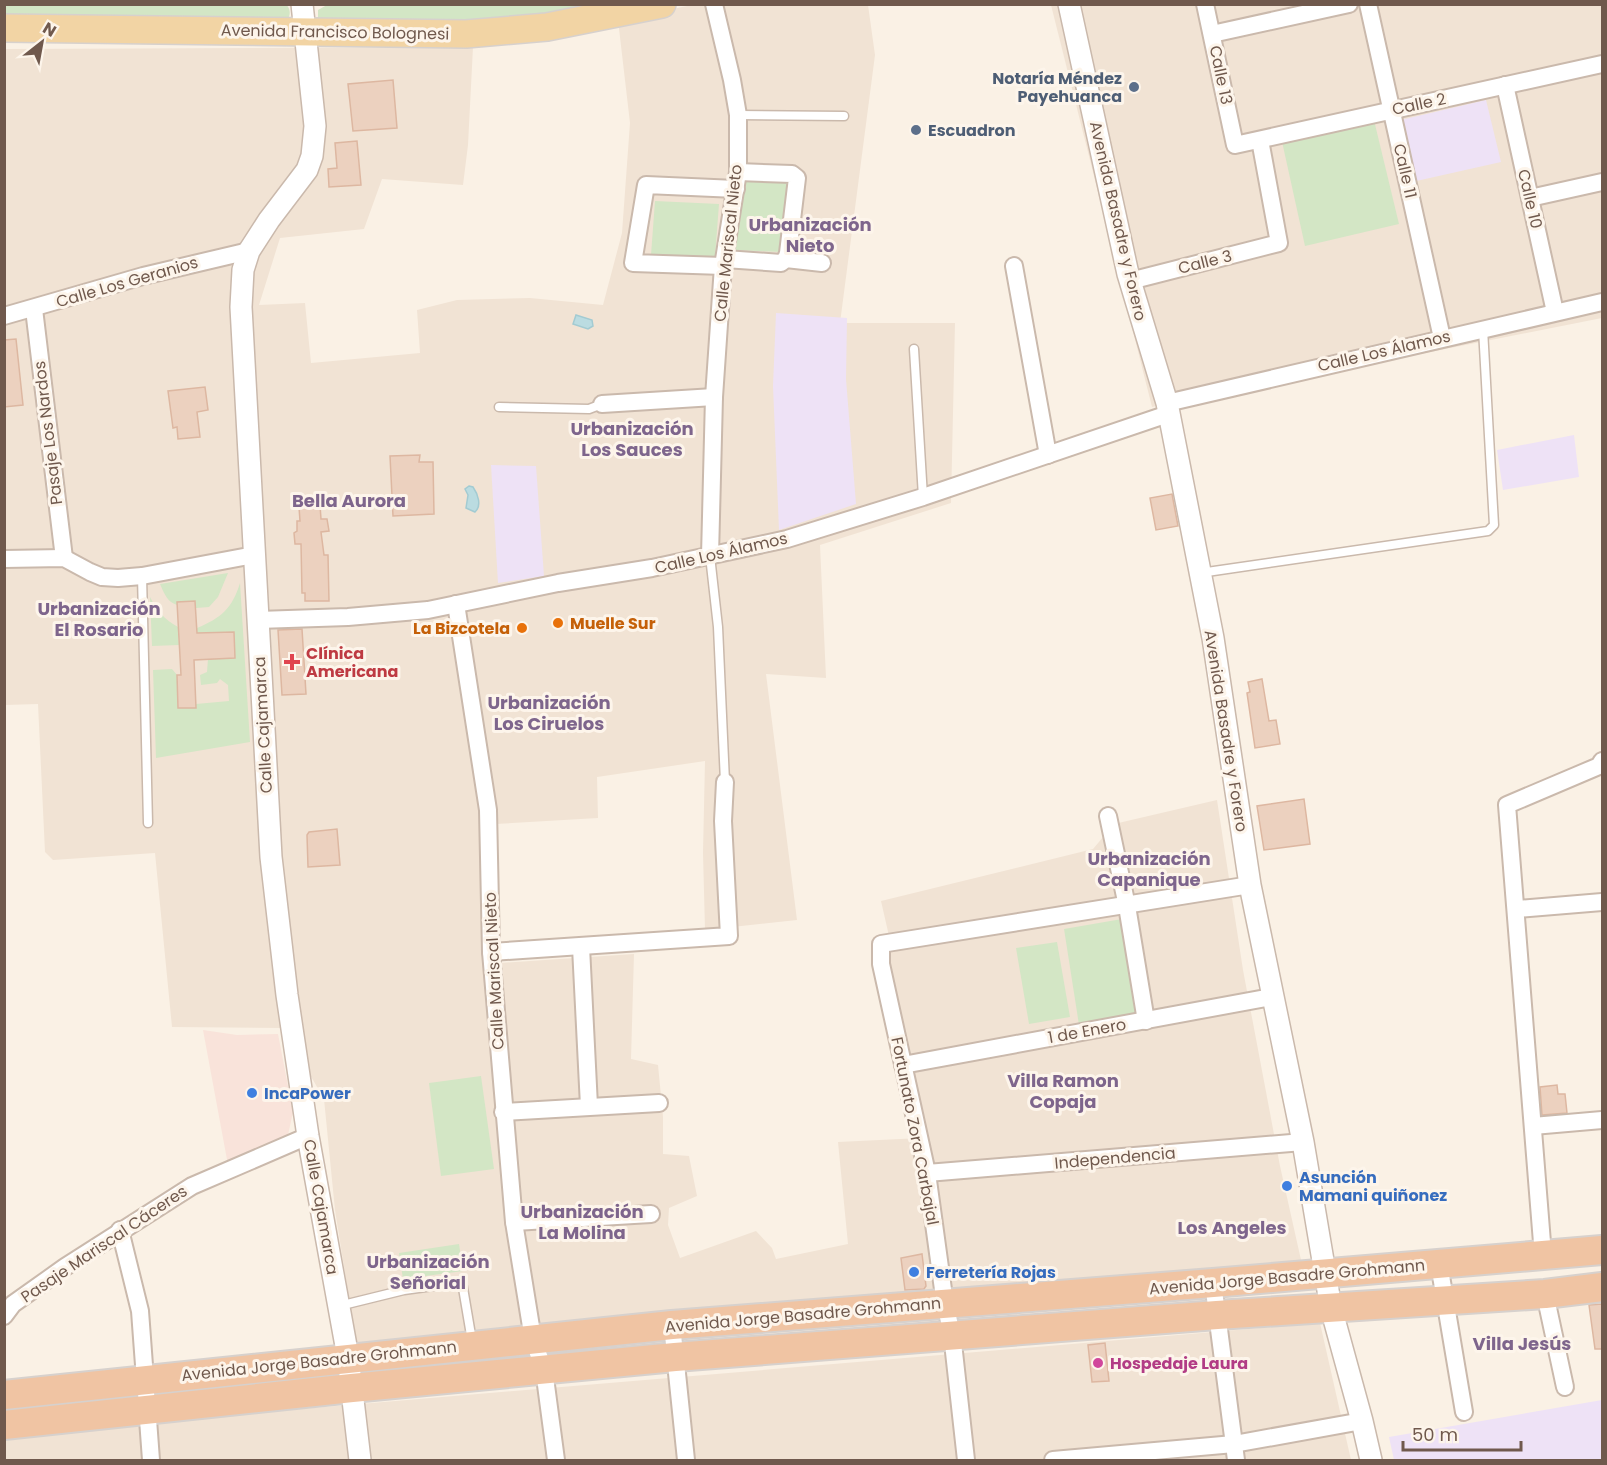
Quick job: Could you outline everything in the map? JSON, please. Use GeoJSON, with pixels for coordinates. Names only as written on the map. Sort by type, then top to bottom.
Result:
{"type":"FeatureCollection","features":[{"type":"Feature","properties":{"kind":"highway","name":"Avenida Jorge Basadre Grohmann"},"geometry":{"type":"LineString","coordinates":[[4,1395],[348,1357],[672,1325],[1324,1274],[1597,1250]]}},
{"type":"Feature","properties":{"kind":"highway"},"geometry":{"type":"LineString","coordinates":[[1597,1250],[1599,1288]]}},
{"type":"Feature","properties":{"kind":"highway","name":"Avenida Jorge Basadre Grohmann"},"geometry":{"type":"LineString","coordinates":[[4,1425],[675,1357],[952,1334],[1545,1294],[1599,1288]]}},
{"type":"Feature","properties":{"kind":"main road","name":"Avenida Francisco Bolognesi"},"geometry":{"type":"LineString","coordinates":[[4,28],[303,18],[413,34],[504,31],[548,27],[662,4]]}},
{"type":"Feature","properties":{"kind":"street","name":"Calle Mariscal Nieto"},"geometry":{"type":"LineString","coordinates":[[710,556],[714,397],[724,262],[737,180],[738,115],[714,4]]}},
{"type":"Feature","properties":{"kind":"street","name":"Avenida Basadre y Forero"},"geometry":{"type":"LineString","coordinates":[[1069,4],[1130,281],[1168,409],[1213,638],[1250,885],[1271,996],[1303,1142],[1324,1274],[1371,1461]]}},
{"type":"Feature","properties":{"kind":"street","name":"Calle 13"},"geometry":{"type":"LineString","coordinates":[[1205,4],[1235,145]]}},
{"type":"Feature","properties":{"kind":"street"},"geometry":{"type":"LineString","coordinates":[[1212,34],[1349,4]]}},
{"type":"Feature","properties":{"kind":"street","name":"Calle 11"},"geometry":{"type":"LineString","coordinates":[[1368,4],[1442,338]]}},
{"type":"Feature","properties":{"kind":"street","name":"Calle Cajamarca"},"geometry":{"type":"LineString","coordinates":[[303,18],[315,126],[312,156],[307,170],[268,220],[249,251],[243,270],[241,307],[271,857],[287,995],[308,1136],[348,1357],[360,1461]]}},
{"type":"Feature","properties":{"kind":"street","name":"Calle 2"},"geometry":{"type":"LineString","coordinates":[[1235,145],[1602,64]]}},
{"type":"Feature","properties":{"kind":"street","name":"Calle 10"},"geometry":{"type":"LineString","coordinates":[[1505,85],[1556,312]]}},
{"type":"Feature","properties":{"kind":"street","name":"Calle 3"},"geometry":{"type":"LineString","coordinates":[[1130,281],[1280,243],[1260,140]]}},
{"type":"Feature","properties":{"kind":"street"},"geometry":{"type":"LineString","coordinates":[[792,174],[797,178],[788,253],[786,259],[781,263],[633,263],[646,185],[737,180],[792,174]]}},
{"type":"Feature","properties":{"kind":"street"},"geometry":{"type":"LineString","coordinates":[[1530,198],[1602,182]]}},
{"type":"Feature","properties":{"kind":"street","name":"Calle Los Geranios"},"geometry":{"type":"LineString","coordinates":[[4,316],[142,276],[249,251]]}},
{"type":"Feature","properties":{"kind":"street"},"geometry":{"type":"LineString","coordinates":[[786,259],[822,263]]}},
{"type":"Feature","properties":{"kind":"street"},"geometry":{"type":"LineString","coordinates":[[1014,266],[1048,455]]}},
{"type":"Feature","properties":{"kind":"street","name":"Calle Los Álamos"},"geometry":{"type":"LineString","coordinates":[[258,620],[378,615],[428,610],[710,556],[787,538],[923,497],[1048,455],[1168,409],[1442,338],[1602,302]]}},
{"type":"Feature","properties":{"kind":"street","name":"Pasaje Los Nardos"},"geometry":{"type":"LineString","coordinates":[[34,309],[64,558]]}},
{"type":"Feature","properties":{"kind":"street"},"geometry":{"type":"LineString","coordinates":[[602,404],[714,397]]}},
{"type":"Feature","properties":{"kind":"street"},"geometry":{"type":"LineString","coordinates":[[4,559],[64,558],[102,577],[118,578],[142,576],[254,555]]}},
{"type":"Feature","properties":{"kind":"street","name":"Calle Mariscal Nieto"},"geometry":{"type":"LineString","coordinates":[[456,604],[488,810],[491,952],[514,1222],[533,1339],[544,1370],[556,1461]]}},
{"type":"Feature","properties":{"kind":"street"},"geometry":{"type":"LineString","coordinates":[[1543,1255],[1507,805],[1599,766],[1602,761]]}},
{"type":"Feature","properties":{"kind":"street"},"geometry":{"type":"LineString","coordinates":[[491,952],[729,936],[723,832],[724,782]]}},
{"type":"Feature","properties":{"kind":"street"},"geometry":{"type":"LineString","coordinates":[[1108,816],[1127,906],[1146,1021]]}},
{"type":"Feature","properties":{"kind":"street"},"geometry":{"type":"LineString","coordinates":[[1127,906],[1250,885]]}},
{"type":"Feature","properties":{"kind":"street"},"geometry":{"type":"LineString","coordinates":[[1517,909],[1602,902]]}},
{"type":"Feature","properties":{"kind":"street","name":"Fortunato Zora Carbajal"},"geometry":{"type":"LineString","coordinates":[[966,1461],[952,1334],[945,1304],[927,1173],[881,963],[881,944],[1127,906]]}},
{"type":"Feature","properties":{"kind":"street"},"geometry":{"type":"LineString","coordinates":[[581,947],[589,1106]]}},
{"type":"Feature","properties":{"kind":"street","name":"1 de Enero"},"geometry":{"type":"LineString","coordinates":[[903,1065],[1271,996]]}},
{"type":"Feature","properties":{"kind":"street"},"geometry":{"type":"LineString","coordinates":[[503,1112],[659,1103]]}},
{"type":"Feature","properties":{"kind":"street"},"geometry":{"type":"LineString","coordinates":[[1533,1126],[1602,1120]]}},
{"type":"Feature","properties":{"kind":"street","name":"Pasaje Mariscal Cáceres"},"geometry":{"type":"LineString","coordinates":[[4,1316],[13,1304],[120,1230],[192,1186],[308,1136]]}},
{"type":"Feature","properties":{"kind":"street","name":"Independencia"},"geometry":{"type":"LineString","coordinates":[[927,1173],[1303,1142]]}},
{"type":"Feature","properties":{"kind":"street"},"geometry":{"type":"LineString","coordinates":[[514,1222],[651,1214]]}},
{"type":"Feature","properties":{"kind":"street"},"geometry":{"type":"LineString","coordinates":[[120,1230],[140,1311],[151,1461]]}},
{"type":"Feature","properties":{"kind":"street"},"geometry":{"type":"LineString","coordinates":[[1439,1264],[1464,1412]]}},
{"type":"Feature","properties":{"kind":"street"},"geometry":{"type":"LineString","coordinates":[[1213,1283],[1235,1452]]}},
{"type":"Feature","properties":{"kind":"street"},"geometry":{"type":"LineString","coordinates":[[1545,1294],[1565,1387]]}},
{"type":"Feature","properties":{"kind":"street"},"geometry":{"type":"LineString","coordinates":[[672,1325],[686,1461]]}},
{"type":"Feature","properties":{"kind":"street"},"geometry":{"type":"LineString","coordinates":[[1053,1461],[1235,1452],[1362,1421]]}},
{"type":"Feature","properties":{"kind":"lane"},"geometry":{"type":"LineString","coordinates":[[738,115],[844,116]]}},
{"type":"Feature","properties":{"kind":"lane"},"geometry":{"type":"LineString","coordinates":[[1200,573],[1488,531],[1494,525],[1483,328]]}},
{"type":"Feature","properties":{"kind":"lane"},"geometry":{"type":"LineString","coordinates":[[914,349],[923,497]]}},
{"type":"Feature","properties":{"kind":"lane"},"geometry":{"type":"LineString","coordinates":[[498,408],[589,409],[602,404]]}},
{"type":"Feature","properties":{"kind":"lane"},"geometry":{"type":"LineString","coordinates":[[710,556],[718,627],[724,782]]}},
{"type":"Feature","properties":{"kind":"lane"},"geometry":{"type":"LineString","coordinates":[[142,576],[148,823]]}},
{"type":"Feature","properties":{"kind":"lane"},"geometry":{"type":"LineString","coordinates":[[339,1306],[404,1290],[462,1282],[472,1345]]}},
{"type":"Feature","properties":{"kind":"shaded area"},"geometry":{"type":"Polygon","coordinates":[[[692,5],[868,5],[875,55],[840,323],[955,323],[951,503],[820,545],[826,678],[766,674],[797,920],[705,930],[703,853],[705,761],[597,777],[598,818],[495,824],[496,932],[500,963],[634,954],[631,1059],[658,1065],[663,1117],[663,1154],[689,1156],[697,1196],[669,1208],[668,1225],[680,1258],[756,1231],[772,1248],[776,1259],[848,1244],[838,1142],[921,1138],[887,963],[889,936],[881,901],[1093,849],[1114,824],[1217,800],[1243,970],[1280,1166],[1301,1260],[998,1297],[357,1349],[335,1210],[324,1099],[283,1028],[172,1027],[155,853],[53,860],[45,852],[38,704],[5,705],[4,49],[473,47],[468,145],[463,185],[382,179],[364,229],[280,238],[259,305],[305,303],[311,363],[420,353],[417,310],[457,300],[530,298],[603,305],[622,233],[630,123],[618,20],[692,5]]]}},
{"type":"Feature","properties":{"kind":"shaded area"},"geometry":{"type":"Polygon","coordinates":[[[1051,5],[1602,5],[1602,318],[1152,407],[1051,5]]]}},
{"type":"Feature","properties":{"kind":"shaded area"},"geometry":{"type":"Polygon","coordinates":[[[1486,100],[1501,162],[1403,184],[1388,123],[1486,100]]]}},
{"type":"Feature","properties":{"kind":"shaded area"},"geometry":{"type":"Polygon","coordinates":[[[776,313],[847,318],[846,379],[856,504],[779,530],[773,386],[776,313]]]}},
{"type":"Feature","properties":{"kind":"shaded area"},"geometry":{"type":"Polygon","coordinates":[[[1574,435],[1579,477],[1503,490],[1497,450],[1574,435]]]}},
{"type":"Feature","properties":{"kind":"shaded area"},"geometry":{"type":"Polygon","coordinates":[[[491,465],[536,466],[544,576],[498,583],[491,465]]]}},
{"type":"Feature","properties":{"kind":"shaded area","name":"IncaPower"},"geometry":{"type":"Polygon","coordinates":[[[203,1030],[237,1035],[278,1034],[293,1112],[288,1135],[228,1165],[203,1030]]]}},
{"type":"Feature","properties":{"kind":"shaded area"},"geometry":{"type":"Polygon","coordinates":[[[1320,1323],[1351,1460],[5,1460],[5,1434],[1320,1323]]]}},
{"type":"Feature","properties":{"kind":"shaded area"},"geometry":{"type":"Polygon","coordinates":[[[1602,1400],[1602,1460],[1394,1460],[1389,1437],[1602,1400]]]}},
{"type":"Feature","properties":{"kind":"green space"},"geometry":{"type":"Polygon","coordinates":[[[5,4],[286,4],[290,13],[286,22],[5,20],[5,4]]]}},
{"type":"Feature","properties":{"kind":"green space"},"geometry":{"type":"Polygon","coordinates":[[[327,5],[595,5],[486,24],[318,19],[318,10],[327,5]]]}},
{"type":"Feature","properties":{"kind":"green space"},"geometry":{"type":"Polygon","coordinates":[[[1373,116],[1399,224],[1305,246],[1281,137],[1373,116]]]}},
{"type":"Feature","properties":{"kind":"green space"},"geometry":{"type":"Polygon","coordinates":[[[743,181],[790,181],[783,252],[733,250],[743,181]]]}},
{"type":"Feature","properties":{"kind":"green space"},"geometry":{"type":"Polygon","coordinates":[[[655,201],[719,204],[715,257],[651,255],[655,201]]]}},
{"type":"Feature","properties":{"kind":"green space"},"geometry":{"type":"Polygon","coordinates":[[[228,573],[218,597],[209,607],[196,608],[195,601],[174,604],[166,597],[160,584],[228,573]]]}},
{"type":"Feature","properties":{"kind":"green space"},"geometry":{"type":"Polygon","coordinates":[[[240,583],[250,742],[156,758],[153,670],[172,669],[177,675],[179,708],[196,708],[196,704],[229,701],[228,685],[220,679],[217,683],[201,685],[200,675],[207,672],[208,659],[235,658],[233,632],[197,633],[197,628],[225,612],[240,583]]]}},
{"type":"Feature","properties":{"kind":"green space"},"geometry":{"type":"Polygon","coordinates":[[[150,597],[161,614],[178,627],[179,645],[152,646],[150,597]]]}},
{"type":"Feature","properties":{"kind":"green space"},"geometry":{"type":"Polygon","coordinates":[[[1122,919],[1137,1014],[1079,1025],[1064,929],[1122,919]]]}},
{"type":"Feature","properties":{"kind":"green space"},"geometry":{"type":"Polygon","coordinates":[[[1057,942],[1070,1017],[1029,1024],[1016,948],[1057,942]]]}},
{"type":"Feature","properties":{"kind":"green space"},"geometry":{"type":"Polygon","coordinates":[[[481,1076],[494,1169],[441,1176],[429,1083],[481,1076]]]}},
{"type":"Feature","properties":{"kind":"green space"},"geometry":{"type":"Polygon","coordinates":[[[459,1244],[463,1271],[403,1279],[399,1253],[459,1244]]]}},
{"type":"Feature","properties":{"kind":"water"},"geometry":{"type":"Polygon","coordinates":[[[576,315],[592,320],[593,326],[588,329],[573,324],[576,315]]]}},
{"type":"Feature","properties":{"kind":"water"},"geometry":{"type":"Polygon","coordinates":[[[469,486],[473,487],[478,500],[475,512],[466,508],[468,495],[465,489],[469,486]]]}},
{"type":"Feature","properties":{"kind":"building"},"geometry":{"type":"Polygon","coordinates":[[[393,80],[397,128],[353,131],[348,84],[393,80]]]}},
{"type":"Feature","properties":{"kind":"building"},"geometry":{"type":"Polygon","coordinates":[[[357,141],[361,185],[329,187],[328,169],[337,168],[335,143],[357,141]]]}},
{"type":"Feature","properties":{"kind":"building"},"geometry":{"type":"Polygon","coordinates":[[[16,339],[23,405],[4,407],[4,340],[16,339]]]}},
{"type":"Feature","properties":{"kind":"building"},"geometry":{"type":"Polygon","coordinates":[[[205,387],[208,410],[197,412],[200,437],[178,439],[177,427],[173,428],[168,391],[205,387]]]}},
{"type":"Feature","properties":{"kind":"building"},"geometry":{"type":"Polygon","coordinates":[[[420,455],[419,462],[433,462],[434,514],[393,516],[390,456],[420,455]]]}},
{"type":"Feature","properties":{"kind":"building"},"geometry":{"type":"Polygon","coordinates":[[[1172,494],[1178,526],[1156,530],[1150,498],[1172,494]]]}},
{"type":"Feature","properties":{"kind":"building"},"geometry":{"type":"Polygon","coordinates":[[[320,505],[321,519],[327,519],[329,531],[321,532],[324,555],[328,555],[329,601],[305,601],[305,593],[302,593],[301,544],[295,544],[294,533],[297,531],[297,521],[300,521],[299,507],[320,505]]]}},
{"type":"Feature","properties":{"kind":"building"},"geometry":{"type":"Polygon","coordinates":[[[195,601],[197,633],[234,632],[235,658],[194,660],[196,708],[178,708],[177,675],[181,675],[177,602],[195,601]]]}},
{"type":"Feature","properties":{"kind":"building","name":"Clínica Americana"},"geometry":{"type":"Polygon","coordinates":[[[302,629],[306,694],[282,695],[278,630],[302,629]]]}},
{"type":"Feature","properties":{"kind":"building"},"geometry":{"type":"Polygon","coordinates":[[[1262,679],[1269,721],[1276,720],[1280,744],[1255,748],[1247,693],[1250,692],[1248,682],[1262,679]]]}},
{"type":"Feature","properties":{"kind":"building"},"geometry":{"type":"Polygon","coordinates":[[[1304,799],[1310,844],[1264,850],[1257,806],[1304,799]]]}},
{"type":"Feature","properties":{"kind":"building"},"geometry":{"type":"Polygon","coordinates":[[[337,829],[340,865],[308,867],[307,835],[309,832],[337,829]]]}},
{"type":"Feature","properties":{"kind":"building"},"geometry":{"type":"Polygon","coordinates":[[[1557,1085],[1558,1094],[1565,1094],[1567,1113],[1542,1115],[1540,1087],[1557,1085]]]}},
{"type":"Feature","properties":{"kind":"building","name":"Ferretería Rojas"},"geometry":{"type":"Polygon","coordinates":[[[922,1254],[926,1286],[924,1289],[905,1290],[901,1258],[922,1254]]]}},
{"type":"Feature","properties":{"kind":"building"},"geometry":{"type":"Polygon","coordinates":[[[1602,1304],[1602,1349],[1595,1349],[1589,1305],[1602,1304]]]}},
{"type":"Feature","properties":{"kind":"building","name":"Hospedaje Laura"},"geometry":{"type":"Polygon","coordinates":[[[1105,1343],[1109,1381],[1092,1382],[1088,1345],[1105,1343]]]}},
{"type":"Feature","properties":{"kind":"place","name":"Notaría Méndez Payehuanca"},"geometry":{"type":"Point","coordinates":[1134,87]}},
{"type":"Feature","properties":{"kind":"place","name":"Escuadron"},"geometry":{"type":"Point","coordinates":[916,130]}},
{"type":"Feature","properties":{"kind":"place","name":"Muelle Sur"},"geometry":{"type":"Point","coordinates":[558,623]}},
{"type":"Feature","properties":{"kind":"place","name":"La Bizcotela"},"geometry":{"type":"Point","coordinates":[522,628]}},
{"type":"Feature","properties":{"kind":"place","name":"Clínica Americana"},"geometry":{"type":"Point","coordinates":[292,662]}},
{"type":"Feature","properties":{"kind":"place","name":"IncaPower"},"geometry":{"type":"Point","coordinates":[252,1093]}},
{"type":"Feature","properties":{"kind":"place","name":"Asunción Mamani quiñonez"},"geometry":{"type":"Point","coordinates":[1287,1186]}},
{"type":"Feature","properties":{"kind":"place","name":"Ferretería Rojas"},"geometry":{"type":"Point","coordinates":[914,1272]}},
{"type":"Feature","properties":{"kind":"place","name":"Hospedaje Laura"},"geometry":{"type":"Point","coordinates":[1098,1363]}},
{"type":"Feature","properties":{"kind":"district","name":"Urbanización Nieto"},"geometry":{"type":"Point","coordinates":[810,234]}},
{"type":"Feature","properties":{"kind":"district","name":"Urbanización Los Sauces"},"geometry":{"type":"Point","coordinates":[632,438]}},
{"type":"Feature","properties":{"kind":"district","name":"Bella Aurora"},"geometry":{"type":"Point","coordinates":[349,500]}},
{"type":"Feature","properties":{"kind":"district","name":"Urbanización El Rosario"},"geometry":{"type":"Point","coordinates":[99,618]}},
{"type":"Feature","properties":{"kind":"district","name":"Urbanización Los Ciruelos"},"geometry":{"type":"Point","coordinates":[549,712]}},
{"type":"Feature","properties":{"kind":"district","name":"Urbanización Capanique"},"geometry":{"type":"Point","coordinates":[1149,868]}},
{"type":"Feature","properties":{"kind":"district","name":"Villa Ramon Copaja"},"geometry":{"type":"Point","coordinates":[1063,1090]}},
{"type":"Feature","properties":{"kind":"district","name":"Urbanización La Molina"},"geometry":{"type":"Point","coordinates":[582,1221]}},
{"type":"Feature","properties":{"kind":"district","name":"Los Angeles"},"geometry":{"type":"Point","coordinates":[1232,1227]}},
{"type":"Feature","properties":{"kind":"district","name":"Urbanización Señorial"},"geometry":{"type":"Point","coordinates":[428,1271]}},
{"type":"Feature","properties":{"kind":"district","name":"Villa Jesús"},"geometry":{"type":"Point","coordinates":[1522,1343]}}]}
